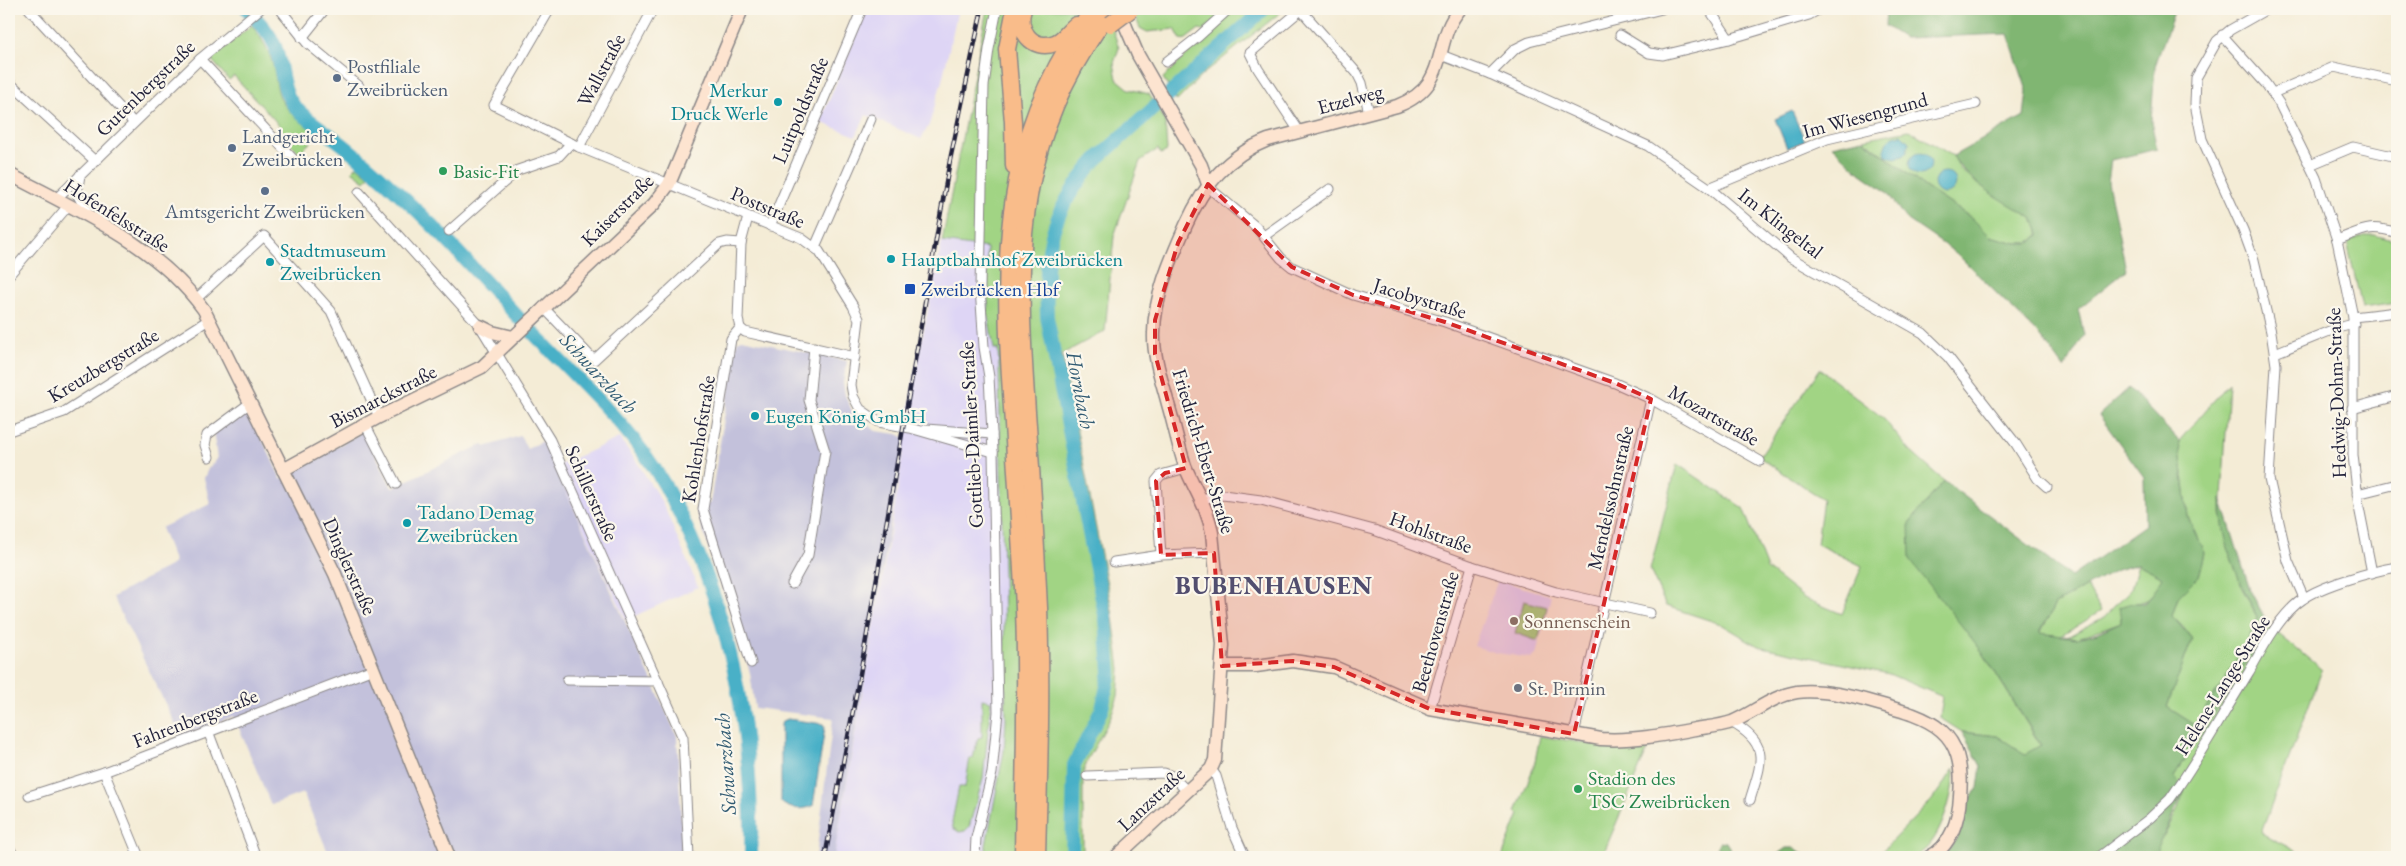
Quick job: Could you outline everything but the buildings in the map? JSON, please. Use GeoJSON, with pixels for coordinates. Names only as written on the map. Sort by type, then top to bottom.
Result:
{"type":"FeatureCollection","features":[{"type":"Feature","properties":{"kind":"highway"},"geometry":{"type":"LineString","coordinates":[[1015,9],[1009,34],[1007,57],[1013,122],[1015,186]]}},
{"type":"Feature","properties":{"kind":"highway"},"geometry":{"type":"LineString","coordinates":[[1023,9],[1020,20],[1024,33],[1032,41],[1043,45],[1056,43],[1105,14],[1131,9]]}},
{"type":"Feature","properties":{"kind":"highway"},"geometry":{"type":"LineString","coordinates":[[1023,857],[1024,611],[1007,343],[1006,285],[1010,219],[1015,186],[1028,135],[1038,106],[1058,66],[1105,14]]}},
{"type":"Feature","properties":{"kind":"highway"},"geometry":{"type":"LineString","coordinates":[[1037,857],[1039,610],[1021,322],[1021,257],[1026,212],[1036,157],[1058,96],[1105,14]]}},
{"type":"Feature","properties":{"kind":"street"},"geometry":{"type":"LineString","coordinates":[[29,9],[134,122]]}},
{"type":"Feature","properties":{"kind":"street","name":"Gutenbergstraße"},"geometry":{"type":"LineString","coordinates":[[56,200],[94,160],[200,58],[260,9]]}},
{"type":"Feature","properties":{"kind":"street"},"geometry":{"type":"LineString","coordinates":[[280,9],[302,38],[359,86]]}},
{"type":"Feature","properties":{"kind":"street"},"geometry":{"type":"LineString","coordinates":[[302,38],[325,9]]}},
{"type":"Feature","properties":{"kind":"street","name":"Poststraße"},"geometry":{"type":"LineString","coordinates":[[550,9],[526,54],[494,105],[575,145],[801,238],[815,247],[831,269],[859,319],[851,390],[860,409],[878,422],[910,428],[993,452]]}},
{"type":"Feature","properties":{"kind":"street","name":"Wallstraße"},"geometry":{"type":"LineString","coordinates":[[449,231],[518,170],[559,156],[575,145],[653,9]]}},
{"type":"Feature","properties":{"kind":"street","name":"Kaiserstraße"},"geometry":{"type":"LineString","coordinates":[[497,353],[640,217],[669,184],[742,9]]}},
{"type":"Feature","properties":{"kind":"street","name":"Luitpoldstraße"},"geometry":{"type":"LineString","coordinates":[[770,226],[862,9]]}},
{"type":"Feature","properties":{"kind":"street","name":"Gottlieb-Daimler-Straße"},"geometry":{"type":"LineString","coordinates":[[975,857],[976,838],[992,773],[998,712],[993,452],[989,377],[984,347],[980,288],[984,86],[988,49],[997,9]]}},
{"type":"Feature","properties":{"kind":"street"},"geometry":{"type":"LineString","coordinates":[[1166,62],[1229,9]]}},
{"type":"Feature","properties":{"kind":"street"},"geometry":{"type":"LineString","coordinates":[[1299,131],[1258,69],[1250,53],[1301,9],[1357,73],[1362,83],[1369,113]]}},
{"type":"Feature","properties":{"kind":"street","name":"Etzelweg"},"geometry":{"type":"LineString","coordinates":[[1208,184],[1224,166],[1249,148],[1299,131],[1397,106],[1416,96],[1434,76],[1452,20],[1460,9]]}},
{"type":"Feature","properties":{"kind":"street"},"geometry":{"type":"LineString","coordinates":[[1490,74],[1515,49],[1529,42],[1662,9]]}},
{"type":"Feature","properties":{"kind":"street"},"geometry":{"type":"LineString","coordinates":[[1709,9],[1729,40]]}},
{"type":"Feature","properties":{"kind":"street"},"geometry":{"type":"LineString","coordinates":[[1620,35],[1649,53],[1656,55],[1729,40],[1809,15],[1820,9]]}},
{"type":"Feature","properties":{"kind":"street"},"geometry":{"type":"LineString","coordinates":[[2267,9],[2222,35],[2196,78],[2194,90],[2196,119],[2202,139],[2243,230],[2254,260],[2275,353],[2269,479],[2288,561],[2304,598]]}},
{"type":"Feature","properties":{"kind":"street"},"geometry":{"type":"LineString","coordinates":[[1105,14],[1131,40],[1155,87],[1201,165],[1208,184]]}},
{"type":"Feature","properties":{"kind":"street","name":"Hedwig-Dohm-Straße"},"geometry":{"type":"LineString","coordinates":[[2222,35],[2273,93],[2310,165],[2337,240],[2354,321],[2352,408],[2358,494],[2372,573]]}},
{"type":"Feature","properties":{"kind":"street","name":"Im Klingeltal"},"geometry":{"type":"LineString","coordinates":[[1441,55],[1490,74],[1648,146],[1709,188],[1790,258],[1868,300],[1930,338],[1993,414],[2038,478],[2047,487]]}},
{"type":"Feature","properties":{"kind":"street"},"geometry":{"type":"LineString","coordinates":[[200,58],[295,160]]}},
{"type":"Feature","properties":{"kind":"street"},"geometry":{"type":"LineString","coordinates":[[2273,93],[2334,67],[2397,80]]}},
{"type":"Feature","properties":{"kind":"street"},"geometry":{"type":"LineString","coordinates":[[9,82],[94,160]]}},
{"type":"Feature","properties":{"kind":"street","name":"Im Wiesengrund"},"geometry":{"type":"LineString","coordinates":[[1709,188],[1827,139],[1976,104]]}},
{"type":"Feature","properties":{"kind":"street"},"geometry":{"type":"LineString","coordinates":[[815,247],[871,119]]}},
{"type":"Feature","properties":{"kind":"street"},"geometry":{"type":"LineString","coordinates":[[2310,165],[2353,147],[2397,157]]}},
{"type":"Feature","properties":{"kind":"street","name":"Hofenfelsstraße"},"geometry":{"type":"LineString","coordinates":[[9,174],[95,220],[155,258],[185,285],[196,299]]}},
{"type":"Feature","properties":{"kind":"street"},"geometry":{"type":"LineString","coordinates":[[80,175],[77,190],[78,199],[95,220]]}},
{"type":"Feature","properties":{"kind":"street","name":"Jacobystraße"},"geometry":{"type":"LineString","coordinates":[[1208,184],[1214,192],[1230,204],[1264,236],[1281,258],[1292,267],[1346,292],[1444,322],[1616,383],[1651,399]]}},
{"type":"Feature","properties":{"kind":"street","name":"Friedrich-Ebert-Straße"},"geometry":{"type":"LineString","coordinates":[[1208,184],[1178,243],[1161,292],[1154,332],[1155,354],[1181,469],[1200,498],[1210,524],[1214,553],[1222,628],[1222,666],[1215,760],[1211,769]]}},
{"type":"Feature","properties":{"kind":"street"},"geometry":{"type":"LineString","coordinates":[[1264,236],[1330,189]]}},
{"type":"Feature","properties":{"kind":"street","name":"Schillerstraße"},"geometry":{"type":"LineString","coordinates":[[359,192],[480,326],[550,440],[683,738],[689,857]]}},
{"type":"Feature","properties":{"kind":"street"},"geometry":{"type":"LineString","coordinates":[[9,275],[68,206]]}},
{"type":"Feature","properties":{"kind":"street","name":"Kohlenhofstraße"},"geometry":{"type":"LineString","coordinates":[[748,217],[741,243],[738,319],[740,328],[731,339],[703,509],[751,663]]}},
{"type":"Feature","properties":{"kind":"street"},"geometry":{"type":"LineString","coordinates":[[2337,240],[2378,227],[2397,233]]}},
{"type":"Feature","properties":{"kind":"street"},"geometry":{"type":"LineString","coordinates":[[196,299],[264,236],[331,310],[379,417]]}},
{"type":"Feature","properties":{"kind":"street"},"geometry":{"type":"LineString","coordinates":[[543,308],[594,360],[719,244],[733,241],[741,243]]}},
{"type":"Feature","properties":{"kind":"street","name":"Dinglerstraße"},"geometry":{"type":"LineString","coordinates":[[196,299],[210,319],[282,470],[335,574],[449,857]]}},
{"type":"Feature","properties":{"kind":"street"},"geometry":{"type":"LineString","coordinates":[[2275,353],[2354,321],[2397,312]]}},
{"type":"Feature","properties":{"kind":"street","name":"Kreuzbergstraße"},"geometry":{"type":"LineString","coordinates":[[9,431],[64,412],[210,319]]}},
{"type":"Feature","properties":{"kind":"street"},"geometry":{"type":"LineString","coordinates":[[480,326],[492,332],[514,336]]}},
{"type":"Feature","properties":{"kind":"street"},"geometry":{"type":"LineString","coordinates":[[740,328],[745,332],[854,356]]}},
{"type":"Feature","properties":{"kind":"street"},"geometry":{"type":"LineString","coordinates":[[792,584],[808,555],[825,451],[809,400],[814,347]]}},
{"type":"Feature","properties":{"kind":"street","name":"Bismarckstraße"},"geometry":{"type":"LineString","coordinates":[[282,470],[365,424],[475,372],[497,353]]}},
{"type":"Feature","properties":{"kind":"street"},"geometry":{"type":"LineString","coordinates":[[2352,408],[2397,396]]}},
{"type":"Feature","properties":{"kind":"street","name":"Mozartstraße"},"geometry":{"type":"LineString","coordinates":[[1651,399],[1760,461]]}},
{"type":"Feature","properties":{"kind":"street","name":"Mendelssohnstraße"},"geometry":{"type":"LineString","coordinates":[[1574,734],[1651,399]]}},
{"type":"Feature","properties":{"kind":"street"},"geometry":{"type":"LineString","coordinates":[[210,457],[205,445],[207,434],[250,403]]}},
{"type":"Feature","properties":{"kind":"street"},"geometry":{"type":"LineString","coordinates":[[365,424],[396,484]]}},
{"type":"Feature","properties":{"kind":"street","name":"Poststraße"},"geometry":{"type":"LineString","coordinates":[[910,428],[992,434]]}},
{"type":"Feature","properties":{"kind":"street"},"geometry":{"type":"LineString","coordinates":[[1161,554],[1156,481],[1159,476],[1181,469]]}},
{"type":"Feature","properties":{"kind":"street"},"geometry":{"type":"LineString","coordinates":[[2358,494],[2397,484]]}},
{"type":"Feature","properties":{"kind":"street","name":"Hohlstraße"},"geometry":{"type":"LineString","coordinates":[[1200,498],[1222,495],[1261,500],[1374,530],[1472,566],[1603,604],[1650,613]]}},
{"type":"Feature","properties":{"kind":"street"},"geometry":{"type":"LineString","coordinates":[[1114,562],[1161,554],[1214,553]]}},
{"type":"Feature","properties":{"kind":"street","name":"Beethovenstraße"},"geometry":{"type":"LineString","coordinates":[[1430,708],[1472,566]]}},
{"type":"Feature","properties":{"kind":"street","name":"Helene-Lange-Straße"},"geometry":{"type":"LineString","coordinates":[[2100,857],[2150,818],[2170,798],[2268,641],[2297,603],[2304,598],[2372,573],[2397,568]]}},
{"type":"Feature","properties":{"kind":"street"},"geometry":{"type":"LineString","coordinates":[[1222,666],[1256,666],[1293,661],[1334,667],[1430,708],[1601,740],[1624,740],[1731,722],[1785,695],[1809,692],[1843,695],[1887,706],[1926,719],[1943,732],[1959,757],[1962,778],[1956,820],[1942,848],[1929,857]]}},
{"type":"Feature","properties":{"kind":"street","name":"Fahrenbergstraße"},"geometry":{"type":"LineString","coordinates":[[29,796],[104,772],[374,669]]}},
{"type":"Feature","properties":{"kind":"street"},"geometry":{"type":"LineString","coordinates":[[567,680],[658,681]]}},
{"type":"Feature","properties":{"kind":"street"},"geometry":{"type":"LineString","coordinates":[[1731,722],[1750,734],[1760,749],[1761,764],[1750,800]]}},
{"type":"Feature","properties":{"kind":"street"},"geometry":{"type":"LineString","coordinates":[[208,731],[256,857]]}},
{"type":"Feature","properties":{"kind":"street"},"geometry":{"type":"LineString","coordinates":[[1211,769],[1216,776],[1232,828],[1245,857]]}},
{"type":"Feature","properties":{"kind":"street","name":"Lanzstraße"},"geometry":{"type":"LineString","coordinates":[[1116,857],[1211,769]]}},
{"type":"Feature","properties":{"kind":"street"},"geometry":{"type":"LineString","coordinates":[[104,772],[139,857]]}},
{"type":"Feature","properties":{"kind":"street"},"geometry":{"type":"LineString","coordinates":[[1087,776],[1164,773],[1172,776],[1186,791]]}},
{"type":"Feature","properties":{"kind":"street"},"geometry":{"type":"LineString","coordinates":[[9,847],[14,857]]}},
{"type":"Feature","properties":{"kind":"highlighted area"},"geometry":{"type":"Polygon","coordinates":[[[1208,184],[1292,267],[1353,295],[1445,322],[1615,383],[1651,399],[1574,734],[1430,709],[1334,667],[1293,661],[1222,666],[1214,553],[1161,555],[1156,481],[1165,473],[1186,468],[1155,354],[1155,320],[1178,243],[1208,184]]]}},
{"type":"Feature","properties":{"kind":"shaded area"},"geometry":{"type":"Polygon","coordinates":[[[867,9],[958,9],[942,81],[929,125],[921,139],[866,115],[856,136],[820,122],[867,9]]]}},
{"type":"Feature","properties":{"kind":"shaded area"},"geometry":{"type":"Polygon","coordinates":[[[942,242],[987,247],[987,281],[994,349],[998,349],[1006,720],[1004,751],[986,845],[986,857],[834,857],[898,487],[912,387],[942,242]]]}},
{"type":"Feature","properties":{"kind":"shaded area"},"geometry":{"type":"Polygon","coordinates":[[[742,339],[847,361],[843,383],[845,395],[853,413],[876,431],[897,434],[905,438],[834,857],[816,857],[833,718],[755,708],[750,673],[743,647],[695,508],[710,503],[737,341],[742,339]]]}},
{"type":"Feature","properties":{"kind":"shaded area","name":"Tadano Demag Zweibrücken"},"geometry":{"type":"Polygon","coordinates":[[[247,407],[281,479],[364,431],[392,488],[483,444],[485,447],[520,436],[527,449],[543,441],[677,736],[683,857],[330,857],[303,793],[271,805],[234,716],[181,736],[113,597],[175,563],[161,528],[210,504],[204,478],[208,469],[217,459],[213,430],[247,407]]]}},
{"type":"Feature","properties":{"kind":"shaded area"},"geometry":{"type":"Polygon","coordinates":[[[619,438],[635,459],[663,504],[698,587],[626,620],[555,467],[619,438]]]}},
{"type":"Feature","properties":{"kind":"shaded area","name":"Sonnenschein"},"geometry":{"type":"Polygon","coordinates":[[[1498,580],[1551,596],[1536,655],[1531,658],[1497,653],[1474,646],[1498,580]]]}},
{"type":"Feature","properties":{"kind":"green space"},"geometry":{"type":"Polygon","coordinates":[[[987,9],[1106,9],[1119,48],[1114,63],[1117,79],[1129,89],[1149,94],[1165,121],[1167,151],[1161,154],[1158,149],[1140,161],[1114,236],[1105,331],[1062,354],[1112,610],[1120,669],[1118,696],[1109,721],[1088,759],[1083,773],[1083,857],[986,857],[986,845],[1004,751],[1006,720],[998,349],[994,349],[988,315],[987,248],[942,242],[987,9]]]}},
{"type":"Feature","properties":{"kind":"green space"},"geometry":{"type":"Polygon","coordinates":[[[1136,9],[1285,9],[1202,75],[1177,101],[1163,78],[1210,32],[1199,29],[1186,39],[1181,40],[1175,29],[1147,32],[1140,28],[1134,13],[1136,9]]]}},
{"type":"Feature","properties":{"kind":"green space"},"geometry":{"type":"Polygon","coordinates":[[[1886,9],[2175,9],[2155,66],[2151,121],[2157,149],[2111,160],[2108,182],[2126,270],[2078,309],[2084,335],[2064,368],[2042,338],[1956,253],[1905,218],[1887,192],[1860,173],[1832,146],[1863,139],[1922,185],[1973,219],[1990,236],[2016,243],[2029,243],[2039,235],[2032,218],[1978,184],[1953,156],[2024,116],[2027,91],[2008,34],[1904,38],[1885,26],[1886,9]]]}},
{"type":"Feature","properties":{"kind":"green space"},"geometry":{"type":"Polygon","coordinates":[[[252,25],[264,42],[270,57],[283,103],[318,135],[299,153],[278,130],[281,127],[234,76],[229,80],[211,59],[252,25]]]}},
{"type":"Feature","properties":{"kind":"green space"},"geometry":{"type":"Polygon","coordinates":[[[1909,130],[1953,156],[1961,170],[1975,182],[2032,218],[2039,235],[2029,243],[2016,243],[1990,236],[1973,219],[1922,185],[1864,139],[1909,130]]]}},
{"type":"Feature","properties":{"kind":"green space"},"geometry":{"type":"Polygon","coordinates":[[[357,166],[369,176],[365,181],[352,171],[357,166]]]}},
{"type":"Feature","properties":{"kind":"green space"},"geometry":{"type":"Polygon","coordinates":[[[2366,235],[2375,235],[2394,241],[2397,252],[2397,303],[2362,308],[2347,242],[2366,235]]]}},
{"type":"Feature","properties":{"kind":"green space"},"geometry":{"type":"Polygon","coordinates":[[[1820,369],[1883,418],[1910,451],[1944,481],[1909,523],[1983,653],[2041,746],[2025,755],[1997,736],[1962,732],[1940,718],[1943,697],[1889,674],[1758,646],[1721,624],[1666,606],[1650,570],[1677,464],[1743,508],[1767,569],[1804,598],[1842,614],[1862,566],[1817,544],[1823,499],[1759,457],[1820,369]]]}},
{"type":"Feature","properties":{"kind":"green space"},"geometry":{"type":"Polygon","coordinates":[[[2229,383],[2221,514],[2242,588],[2257,617],[2245,646],[2195,725],[2167,707],[2192,639],[2172,616],[2178,597],[2199,576],[2205,553],[2188,517],[2179,441],[2229,383]]]}},
{"type":"Feature","properties":{"kind":"green space"},"geometry":{"type":"Polygon","coordinates":[[[2129,388],[2179,441],[2188,517],[2205,553],[2199,576],[2178,597],[2172,616],[2192,639],[2167,707],[2195,725],[2245,646],[2257,617],[2243,589],[2227,544],[2221,513],[2221,498],[2250,590],[2269,626],[2174,777],[2185,788],[2154,857],[1942,857],[1960,832],[1971,797],[1978,788],[1981,766],[1962,732],[1997,736],[2025,754],[2041,745],[1983,653],[1910,560],[1909,523],[1944,481],[2071,577],[2145,525],[2144,477],[2099,415],[2129,388]],[[2138,564],[2117,570],[2055,604],[2040,633],[2077,638],[2097,633],[2121,622],[2119,607],[2132,603],[2144,603],[2150,598],[2163,577],[2138,564]]]}},
{"type":"Feature","properties":{"kind":"green space"},"geometry":{"type":"Polygon","coordinates":[[[2138,564],[2164,577],[2152,596],[2139,603],[2132,603],[2121,622],[2077,638],[2067,637],[2104,617],[2131,589],[2138,564]]]}},
{"type":"Feature","properties":{"kind":"green space"},"geometry":{"type":"Polygon","coordinates":[[[2087,586],[2101,611],[2061,636],[2040,634],[2055,604],[2087,586]]]}},
{"type":"Feature","properties":{"kind":"green space"},"geometry":{"type":"Polygon","coordinates":[[[1524,601],[1547,607],[1538,641],[1515,633],[1524,601]]]}},
{"type":"Feature","properties":{"kind":"green space"},"geometry":{"type":"Polygon","coordinates":[[[2269,626],[2322,670],[2261,833],[2296,851],[2295,857],[2152,857],[2177,811],[2185,789],[2174,777],[2269,626]]]}},
{"type":"Feature","properties":{"kind":"green space"},"geometry":{"type":"Polygon","coordinates":[[[982,699],[991,701],[983,779],[969,827],[965,831],[959,832],[953,828],[952,822],[959,787],[965,787],[970,758],[973,758],[978,738],[982,737],[982,699]]]}},
{"type":"Feature","properties":{"kind":"green space","name":"Stadion des TSC Zweibrücken"},"geometry":{"type":"Polygon","coordinates":[[[1540,736],[1611,747],[1651,741],[1602,857],[1502,857],[1519,814],[1516,812],[1534,766],[1540,736]]]}},
{"type":"Feature","properties":{"kind":"green space"},"geometry":{"type":"Polygon","coordinates":[[[1954,769],[1949,802],[1941,826],[1929,845],[1917,855],[1899,858],[1876,857],[1932,800],[1954,769]]]}},
{"type":"Feature","properties":{"kind":"green space"},"geometry":{"type":"Polygon","coordinates":[[[1720,841],[1726,842],[1735,857],[1712,857],[1720,841]]]}},
{"type":"Feature","properties":{"kind":"green space"},"geometry":{"type":"Polygon","coordinates":[[[1786,848],[1795,848],[1808,857],[1779,857],[1779,853],[1786,848]]]}},
{"type":"Feature","properties":{"kind":"water"},"geometry":{"type":"Polygon","coordinates":[[[1792,111],[1805,141],[1787,148],[1775,119],[1792,111]]]}},
{"type":"Feature","properties":{"kind":"water"},"geometry":{"type":"Polygon","coordinates":[[[1901,134],[1909,142],[1907,153],[1896,158],[1886,156],[1884,151],[1887,142],[1894,136],[1901,134]]]}},
{"type":"Feature","properties":{"kind":"water"},"geometry":{"type":"Polygon","coordinates":[[[1920,153],[1928,156],[1931,164],[1928,172],[1920,175],[1912,172],[1909,164],[1912,156],[1920,153]]]}},
{"type":"Feature","properties":{"kind":"water"},"geometry":{"type":"Polygon","coordinates":[[[1941,172],[1949,172],[1956,179],[1956,187],[1949,194],[1941,194],[1934,187],[1934,179],[1941,172]]]}},
{"type":"Feature","properties":{"kind":"water"},"geometry":{"type":"Polygon","coordinates":[[[788,719],[823,724],[825,727],[813,806],[801,809],[792,808],[781,802],[781,725],[782,721],[788,719]]]}},
{"type":"Feature","properties":{"kind":"waterway","name":"Schwarzbach"},"geometry":{"type":"LineString","coordinates":[[247,9],[270,35],[278,55],[285,89],[293,105],[375,172],[445,238],[526,326],[608,410],[638,446],[664,484],[686,527],[705,572],[733,664],[748,760],[751,857]]}},
{"type":"Feature","properties":{"kind":"waterway","name":"Hornbach"},"geometry":{"type":"LineString","coordinates":[[1072,857],[1074,765],[1102,709],[1110,672],[1106,620],[1047,317],[1047,271],[1053,233],[1059,215],[1068,198],[1080,179],[1096,160],[1264,9]]}},
{"type":"Feature","properties":{"kind":"railway"},"geometry":{"type":"LineString","coordinates":[[825,857],[860,674],[950,160],[982,9]]}},
{"type":"Feature","properties":{"kind":"place","name":"Postfiliale Zweibrücken"},"geometry":{"type":"Point","coordinates":[337,78]}},
{"type":"Feature","properties":{"kind":"place","name":"Merkur Druck Werle"},"geometry":{"type":"Point","coordinates":[778,102]}},
{"type":"Feature","properties":{"kind":"place","name":"Landgericht Zweibrücken"},"geometry":{"type":"Point","coordinates":[232,148]}},
{"type":"Feature","properties":{"kind":"place","name":"Basic-Fit"},"geometry":{"type":"Point","coordinates":[443,171]}},
{"type":"Feature","properties":{"kind":"place","name":"Amtsgericht Zweibrücken"},"geometry":{"type":"Point","coordinates":[265,191]}},
{"type":"Feature","properties":{"kind":"place","name":"Hauptbahnhof Zweibrücken"},"geometry":{"type":"Point","coordinates":[891,259]}},
{"type":"Feature","properties":{"kind":"place","name":"Stadtmuseum Zweibrücken"},"geometry":{"type":"Point","coordinates":[270,262]}},
{"type":"Feature","properties":{"kind":"place","name":"Zweibrücken Hbf"},"geometry":{"type":"Point","coordinates":[910,289]}},
{"type":"Feature","properties":{"kind":"place","name":"Eugen König GmbH"},"geometry":{"type":"Point","coordinates":[755,416]}},
{"type":"Feature","properties":{"kind":"place","name":"Tadano Demag Zweibrücken"},"geometry":{"type":"Point","coordinates":[407,523]}},
{"type":"Feature","properties":{"kind":"place","name":"Sonnenschein"},"geometry":{"type":"Point","coordinates":[1514,621]}},
{"type":"Feature","properties":{"kind":"place","name":"St. Pirmin"},"geometry":{"type":"Point","coordinates":[1518,688]}},
{"type":"Feature","properties":{"kind":"place","name":"Stadion des TSC Zweibrücken"},"geometry":{"type":"Point","coordinates":[1578,789]}},
{"type":"Feature","properties":{"kind":"district","name":"BUBENHAUSEN"},"geometry":{"type":"Point","coordinates":[1274,585]}}]}
